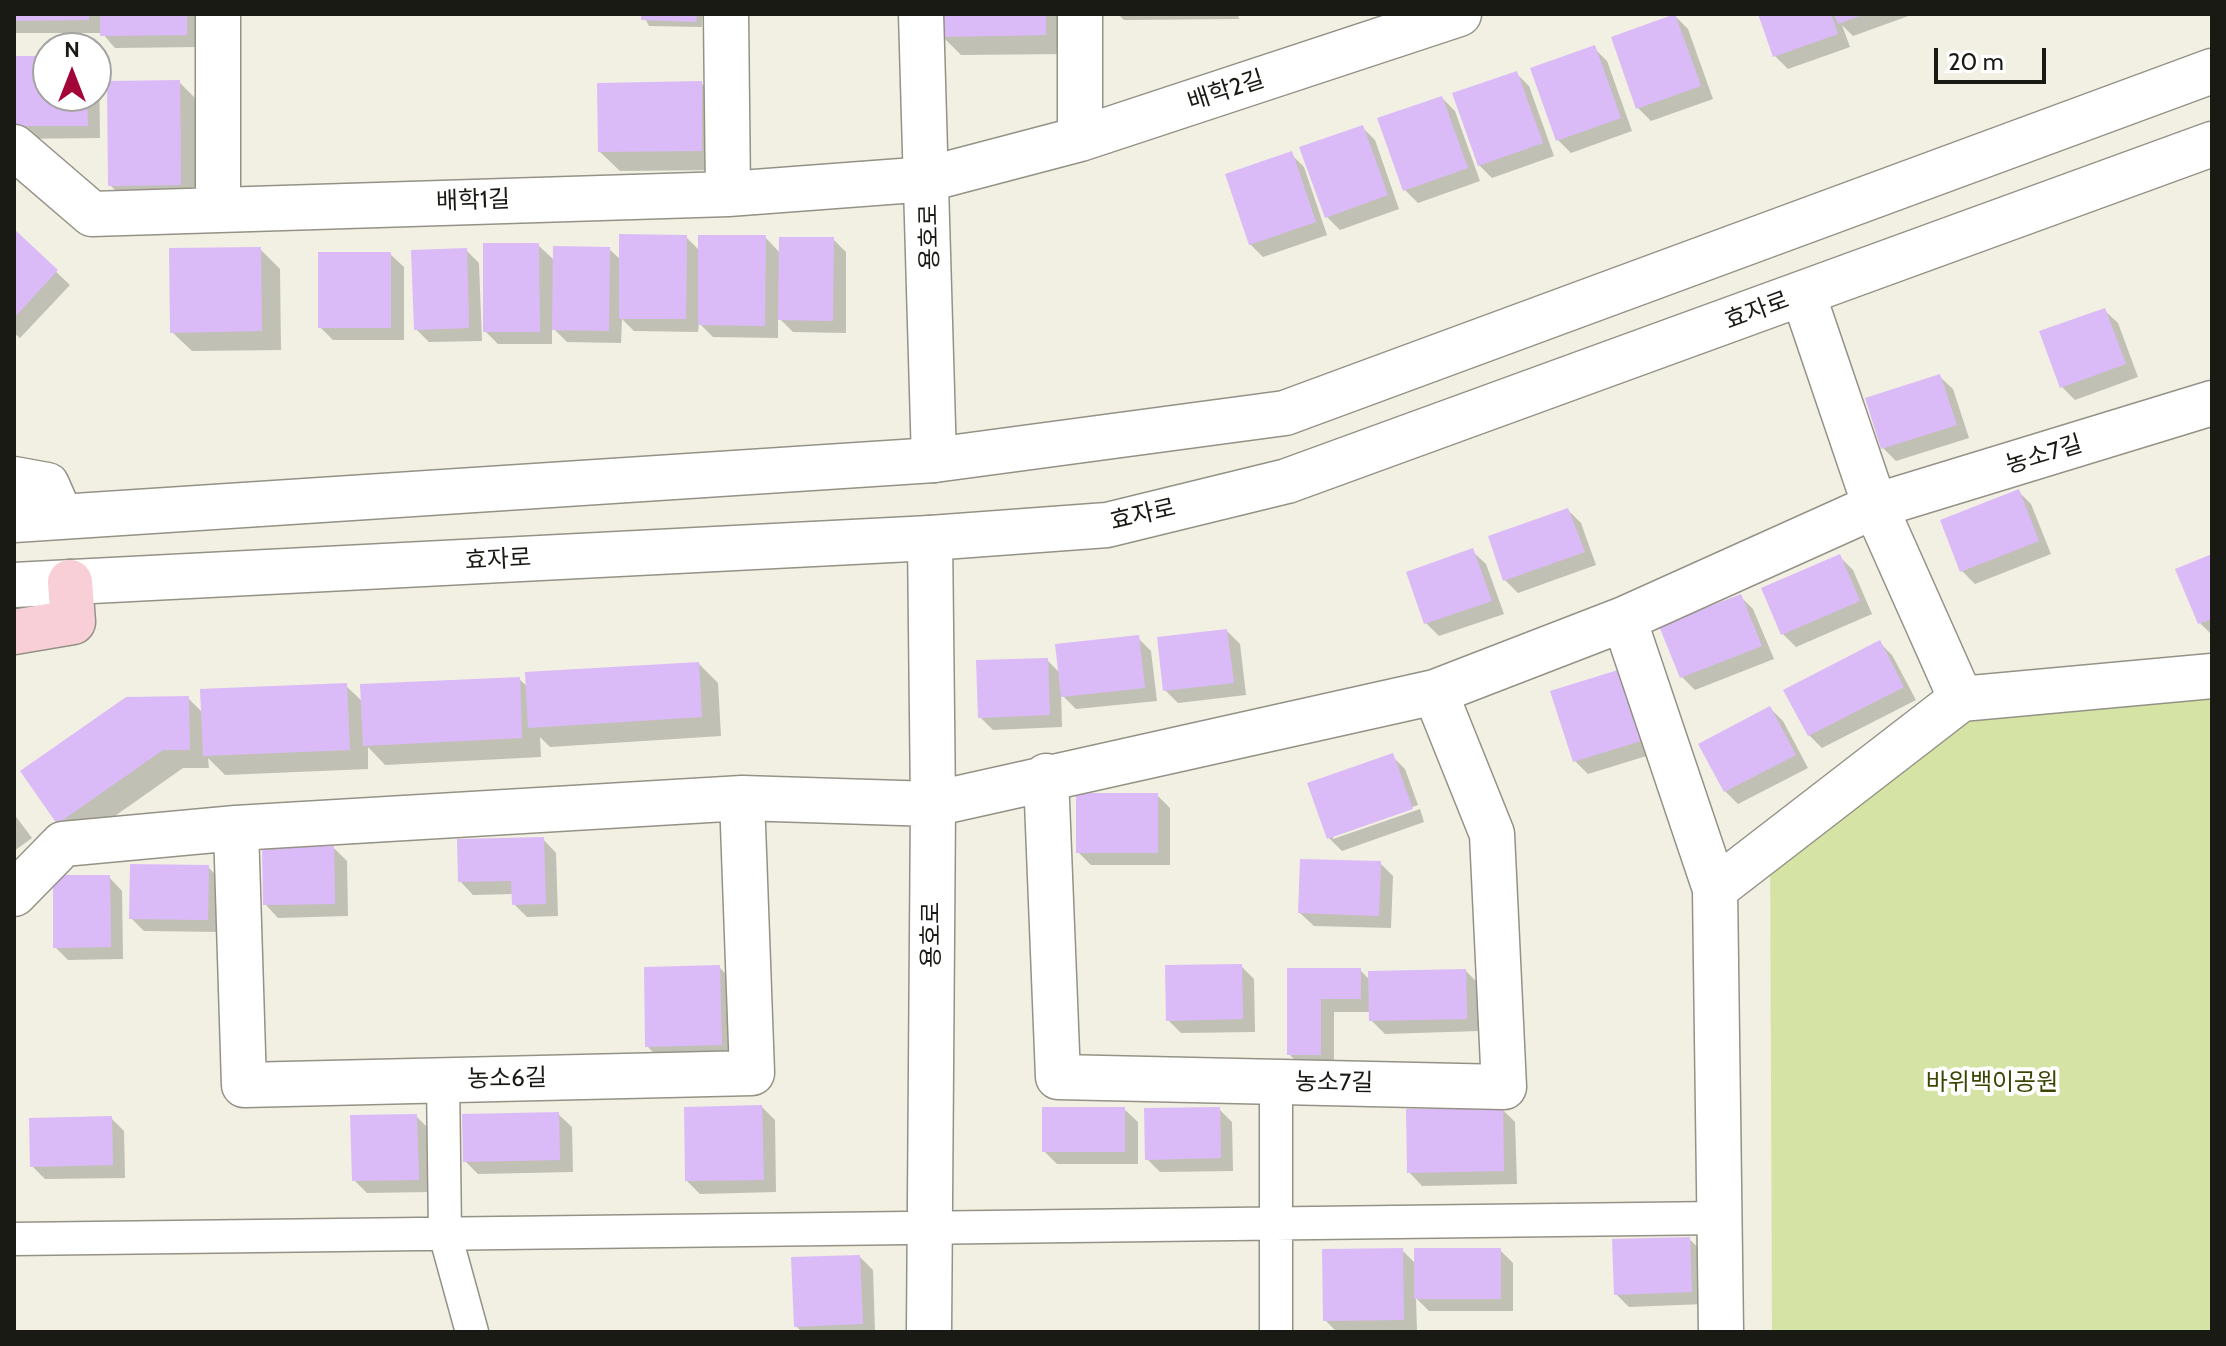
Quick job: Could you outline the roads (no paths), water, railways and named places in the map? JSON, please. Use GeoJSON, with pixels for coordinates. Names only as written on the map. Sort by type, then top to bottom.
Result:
{"type":"FeatureCollection","features":[{"type":"Feature","properties":{"kind":"main road"},"geometry":{"type":"LineString","coordinates":[[14,632],[73,622],[70,582]]}},
{"type":"Feature","properties":{"kind":"street"},"geometry":{"type":"LineString","coordinates":[[218,14],[218,209]]}},
{"type":"Feature","properties":{"kind":"street"},"geometry":{"type":"LineString","coordinates":[[726,14],[728,194]]}},
{"type":"Feature","properties":{"kind":"street","name":"용호로"},"geometry":{"type":"LineString","coordinates":[[921,14],[934,460]]}},
{"type":"Feature","properties":{"kind":"street"},"geometry":{"type":"LineString","coordinates":[[1080,14],[1080,139]]}},
{"type":"Feature","properties":{"kind":"street","name":"배학2길"},"geometry":{"type":"LineString","coordinates":[[928,179],[1080,139],[1373,28],[1459,14]]}},
{"type":"Feature","properties":{"kind":"street"},"geometry":{"type":"LineString","coordinates":[[14,520],[934,460],[1285,413],[2212,71]]}},
{"type":"Feature","properties":{"kind":"street","name":"효자로"},"geometry":{"type":"LineString","coordinates":[[14,585],[930,538],[1107,525],[1287,481],[2212,144]]}},
{"type":"Feature","properties":{"kind":"street","name":"배학1길"},"geometry":{"type":"LineString","coordinates":[[14,147],[92,214],[728,194],[928,179]]}},
{"type":"Feature","properties":{"kind":"street"},"geometry":{"type":"LineString","coordinates":[[1803,294],[1875,506],[1961,699]]}},
{"type":"Feature","properties":{"kind":"street","name":"농소7길"},"geometry":{"type":"LineString","coordinates":[[933,804],[1046,776],[1435,692],[1624,619],[1875,506],[2212,403]]}},
{"type":"Feature","properties":{"kind":"street"},"geometry":{"type":"LineString","coordinates":[[14,479],[47,485],[61,517]]}},
{"type":"Feature","properties":{"kind":"street","name":"용호로"},"geometry":{"type":"LineString","coordinates":[[929,1332],[933,804],[930,538]]}},
{"type":"Feature","properties":{"kind":"street"},"geometry":{"type":"LineString","coordinates":[[1624,619],[1715,889],[1721,1332]]}},
{"type":"Feature","properties":{"kind":"street"},"geometry":{"type":"LineString","coordinates":[[1715,889],[1961,699],[2212,676]]}},
{"type":"Feature","properties":{"kind":"street","name":"농소7길"},"geometry":{"type":"LineString","coordinates":[[1046,776],[1058,1077],[1504,1087],[1492,834],[1435,692]]}},
{"type":"Feature","properties":{"kind":"street"},"geometry":{"type":"LineString","coordinates":[[14,894],[63,844],[236,828],[742,798],[933,804]]}},
{"type":"Feature","properties":{"kind":"street","name":"농소6길"},"geometry":{"type":"LineString","coordinates":[[236,828],[244,1085],[752,1073],[742,798]]}},
{"type":"Feature","properties":{"kind":"street"},"geometry":{"type":"LineString","coordinates":[[443,1080],[445,1234],[472,1332]]}},
{"type":"Feature","properties":{"kind":"street"},"geometry":{"type":"LineString","coordinates":[[1276,1082],[1276,1332]]}},
{"type":"Feature","properties":{"kind":"street"},"geometry":{"type":"LineString","coordinates":[[14,1239],[1721,1218]]}},
{"type":"Feature","properties":{"kind":"park label","name":"바위백이공원"},"geometry":{"type":"Point","coordinates":[1992,1083]}}]}
